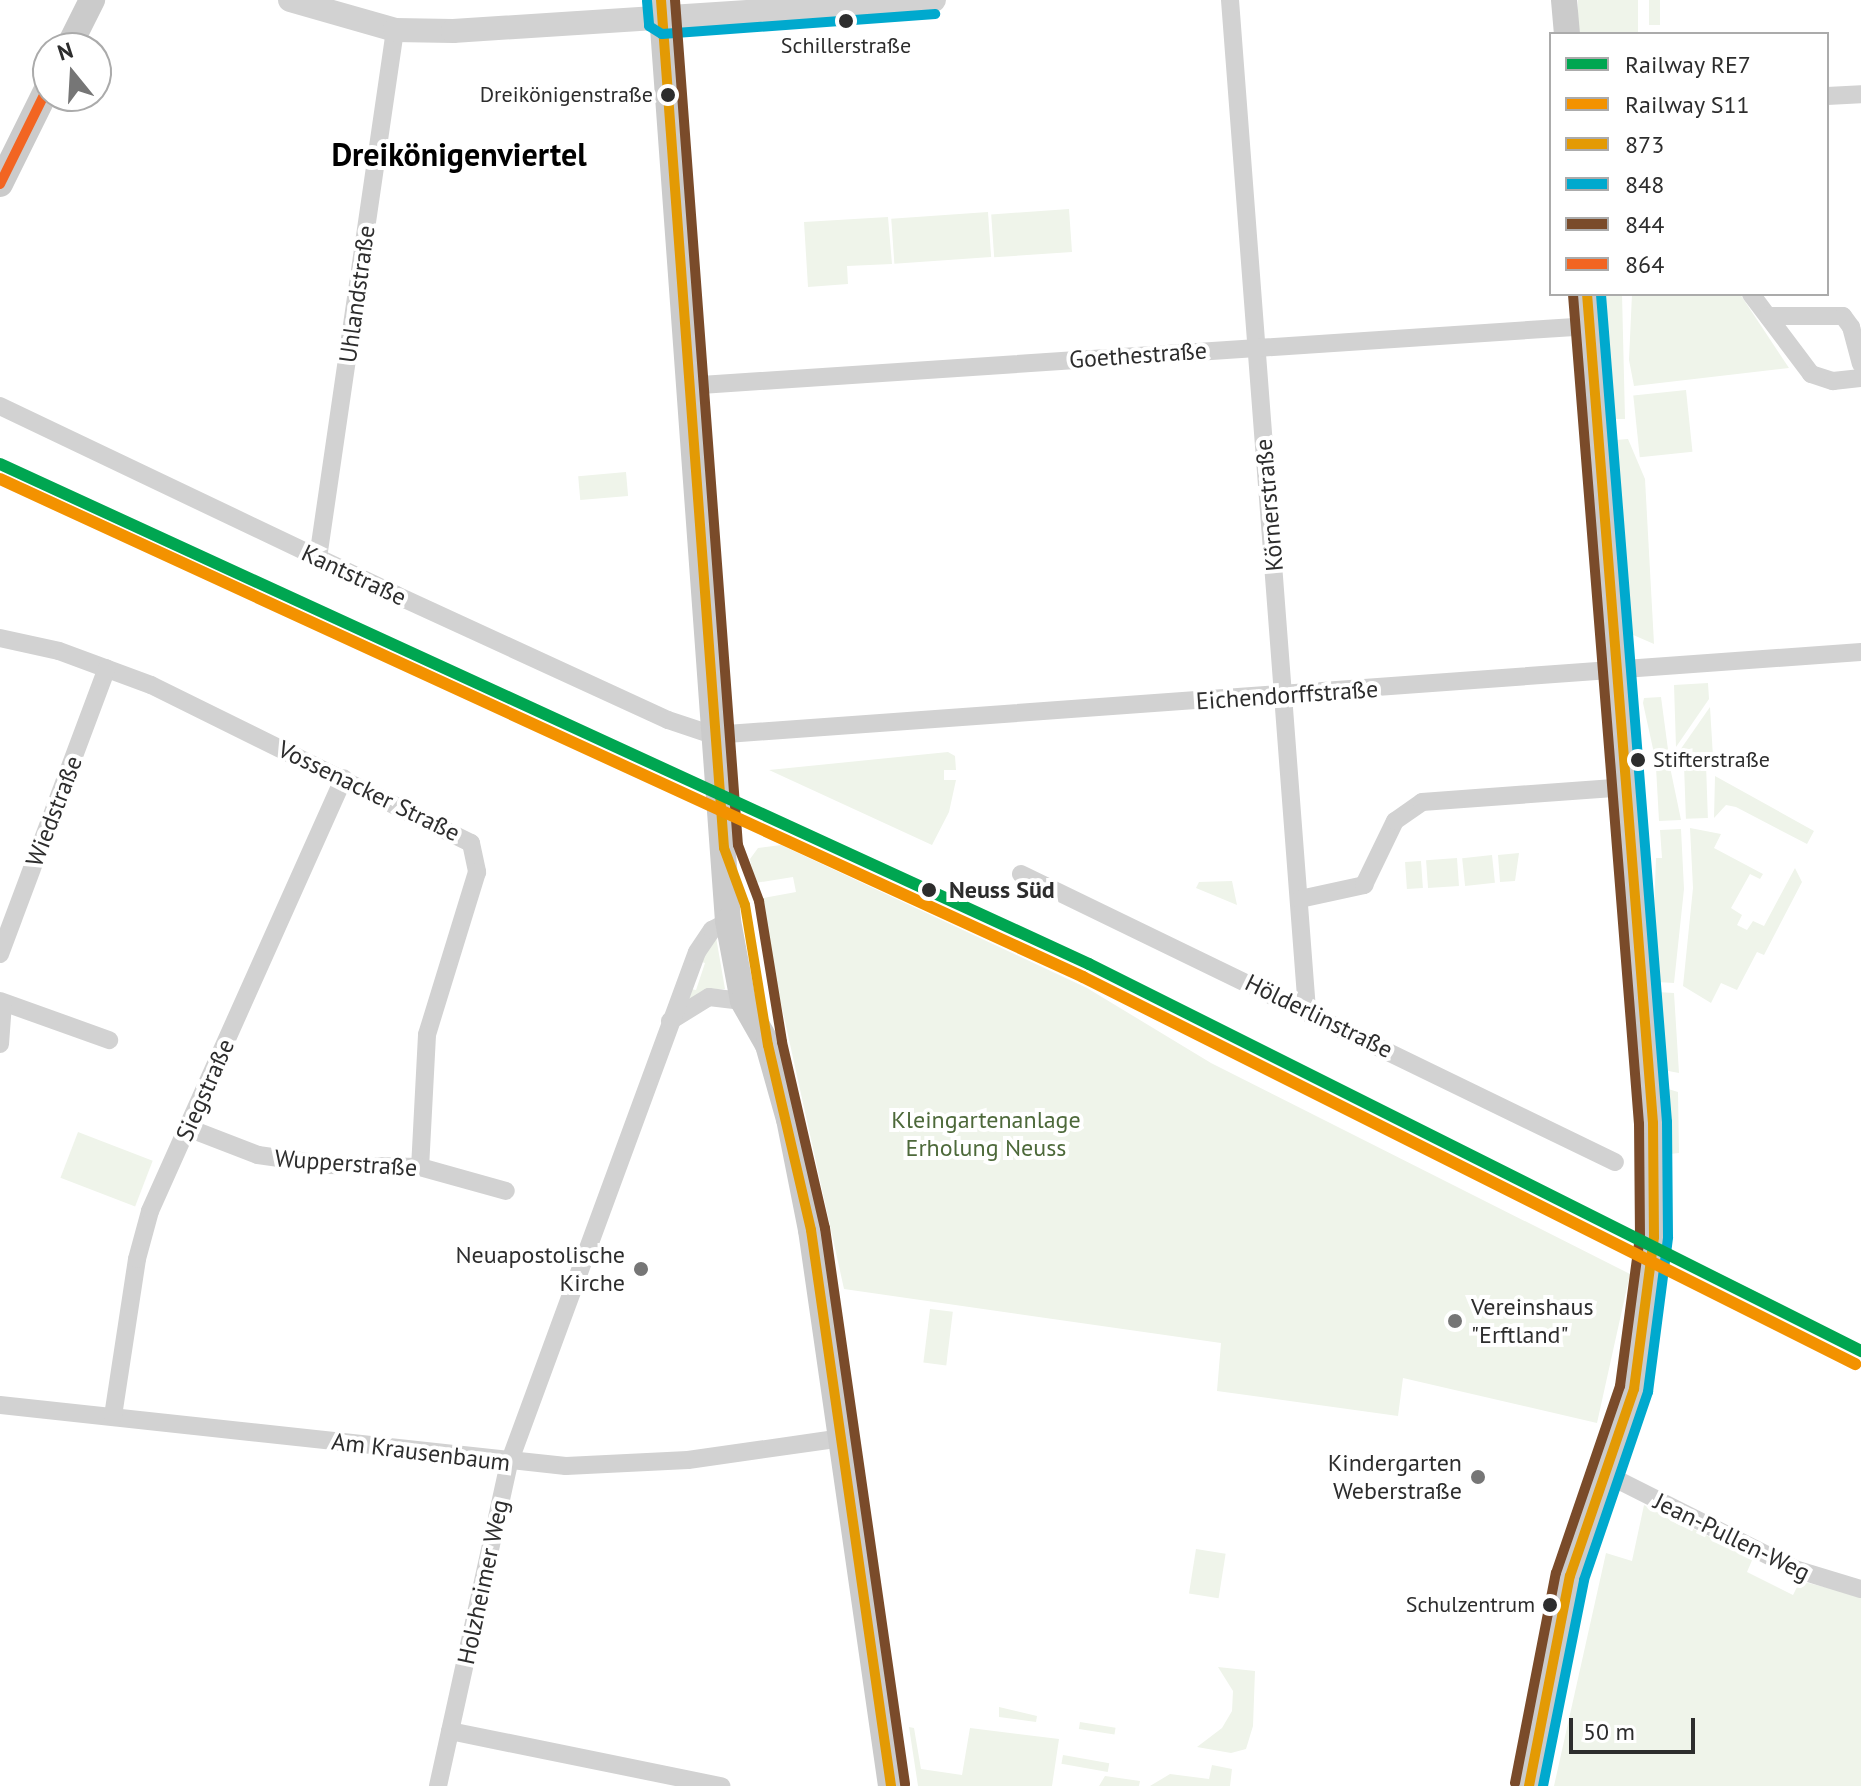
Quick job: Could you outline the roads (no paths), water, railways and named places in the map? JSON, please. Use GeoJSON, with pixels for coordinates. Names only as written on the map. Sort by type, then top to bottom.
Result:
{"type":"FeatureCollection","features":[{"type":"Feature","properties":{"kind":"main road"},"geometry":{"type":"LineString","coordinates":[[76,32],[92,0]]}},
{"type":"Feature","properties":{"kind":"main road"},"geometry":{"type":"LineString","coordinates":[[1564,0],[1567,32]]}},
{"type":"Feature","properties":{"kind":"main road"},"geometry":{"type":"LineString","coordinates":[[661,10],[686,386],[728,921],[743,1001],[768,1045],[789,1119],[811,1230],[891,1786]]}},
{"type":"Feature","properties":{"kind":"main road"},"geometry":{"type":"LineString","coordinates":[[0,184],[36,112]]}},
{"type":"Feature","properties":{"kind":"main road"},"geometry":{"type":"LineString","coordinates":[[1529,1786],[1570,1576],[1634,1389],[1655,1219],[1627,787],[1587,296]]}},
{"type":"Feature","properties":{"kind":"street"},"geometry":{"type":"LineString","coordinates":[[290,0],[395,30],[661,10],[934,0]]}},
{"type":"Feature","properties":{"kind":"street","name":"Körnerstraße"},"geometry":{"type":"LineString","coordinates":[[1230,0],[1307,1009]]}},
{"type":"Feature","properties":{"kind":"street","name":"Uhlandstraße"},"geometry":{"type":"LineString","coordinates":[[318,558],[395,30]]}},
{"type":"Feature","properties":{"kind":"street"},"geometry":{"type":"LineString","coordinates":[[1829,96],[1861,94]]}},
{"type":"Feature","properties":{"kind":"street"},"geometry":{"type":"LineString","coordinates":[[1753,296],[1811,374],[1833,381],[1861,378]]}},
{"type":"Feature","properties":{"kind":"street"},"geometry":{"type":"LineString","coordinates":[[1768,316],[1843,316],[1851,327],[1861,364]]}},
{"type":"Feature","properties":{"kind":"street","name":"Goethestraße"},"geometry":{"type":"LineString","coordinates":[[686,386],[1590,326]]}},
{"type":"Feature","properties":{"kind":"street","name":"Kantstraße"},"geometry":{"type":"LineString","coordinates":[[0,406],[668,720],[713,735]]}},
{"type":"Feature","properties":{"kind":"street","name":"Vossenacker Straße"},"geometry":{"type":"LineString","coordinates":[[0,638],[34,643],[107,668],[462,835],[477,855],[477,872],[427,1035],[420,1167]]}},
{"type":"Feature","properties":{"kind":"street","name":"Eichendorffstraße"},"geometry":{"type":"LineString","coordinates":[[713,735],[1861,652]]}},
{"type":"Feature","properties":{"kind":"street","name":"Wiedstraße"},"geometry":{"type":"LineString","coordinates":[[0,954],[107,668]]}},
{"type":"Feature","properties":{"kind":"street","name":"Siegstraße"},"geometry":{"type":"LineString","coordinates":[[113,1416],[144,1230],[344,778]]}},
{"type":"Feature","properties":{"kind":"street"},"geometry":{"type":"LineString","coordinates":[[1300,899],[1364,885],[1395,821],[1422,802],[1627,787]]}},
{"type":"Feature","properties":{"kind":"street","name":"Hölderlinstraße"},"geometry":{"type":"LineString","coordinates":[[1021,874],[1307,1009],[1615,1162]]}},
{"type":"Feature","properties":{"kind":"street","name":"Holzheimer Weg"},"geometry":{"type":"LineString","coordinates":[[438,1786],[509,1463],[701,943],[728,921]]}},
{"type":"Feature","properties":{"kind":"street"},"geometry":{"type":"LineString","coordinates":[[670,1021],[709,997],[743,1001]]}},
{"type":"Feature","properties":{"kind":"street"},"geometry":{"type":"LineString","coordinates":[[0,1044],[2,1002],[109,1040]]}},
{"type":"Feature","properties":{"kind":"street","name":"Wupperstraße"},"geometry":{"type":"LineString","coordinates":[[188,1128],[234,1149],[285,1160],[420,1167],[506,1191]]}},
{"type":"Feature","properties":{"kind":"street","name":"Am Krausenbaum"},"geometry":{"type":"LineString","coordinates":[[0,1405],[509,1463],[675,1461],[842,1438]]}},
{"type":"Feature","properties":{"kind":"street","name":"Jean-Pullen-Weg"},"geometry":{"type":"LineString","coordinates":[[1606,1474],[1795,1569],[1861,1589]]}},
{"type":"Feature","properties":{"kind":"street"},"geometry":{"type":"LineString","coordinates":[[450,1731],[721,1786]]}},
{"type":"Feature","properties":{"kind":"rail line","name":"RE7"},"geometry":{"type":"LineString","coordinates":[[0,464],[1089,964],[1861,1351]]}},
{"type":"Feature","properties":{"kind":"rail line","name":"S11"},"geometry":{"type":"LineString","coordinates":[[0,479],[1083,977],[1855,1364]]}},
{"type":"Feature","properties":{"kind":"place","name":"Schillerstraße"},"geometry":{"type":"Point","coordinates":[846,21]}},
{"type":"Feature","properties":{"kind":"place","name":"Dreikönigenstraße"},"geometry":{"type":"Point","coordinates":[668,95]}},
{"type":"Feature","properties":{"kind":"place","name":"Stifterstraße"},"geometry":{"type":"Point","coordinates":[1638,760]}},
{"type":"Feature","properties":{"kind":"place","name":"Neuss Süd"},"geometry":{"type":"Point","coordinates":[929,890]}},
{"type":"Feature","properties":{"kind":"place","name":"Neuapostolische Kirche"},"geometry":{"type":"Point","coordinates":[641,1269]}},
{"type":"Feature","properties":{"kind":"place","name":"Vereinshaus \"Erftland\""},"geometry":{"type":"Point","coordinates":[1455,1321]}},
{"type":"Feature","properties":{"kind":"place","name":"Kindergarten Weberstraße"},"geometry":{"type":"Point","coordinates":[1478,1477]}},
{"type":"Feature","properties":{"kind":"place","name":"Schulzentrum"},"geometry":{"type":"Point","coordinates":[1550,1605]}},
{"type":"Feature","properties":{"kind":"district","name":"Dreikönigenviertel"},"geometry":{"type":"Point","coordinates":[459,154]}},
{"type":"Feature","properties":{"kind":"park label","name":"Kleingartenanlage Erholung Neuss"},"geometry":{"type":"Point","coordinates":[986,1134]}}]}
